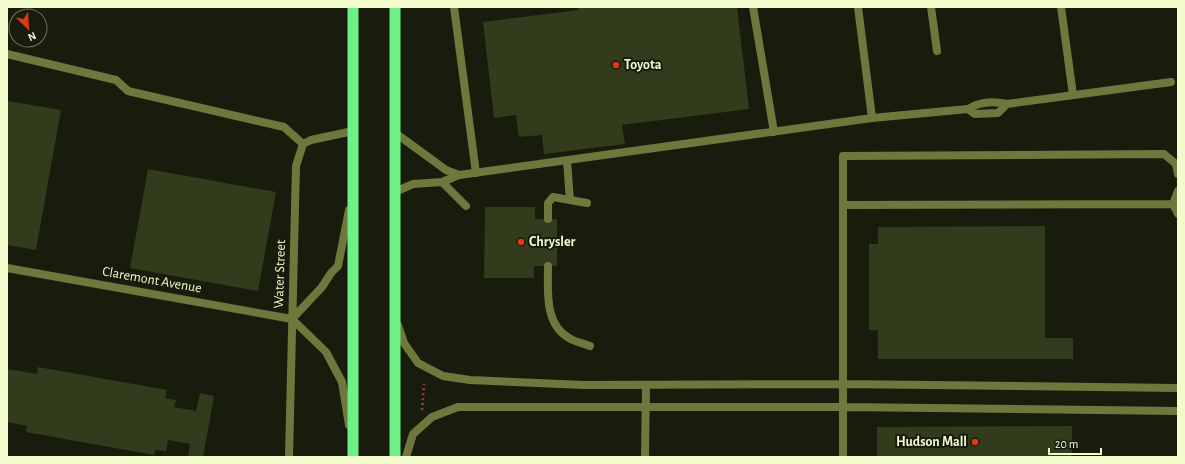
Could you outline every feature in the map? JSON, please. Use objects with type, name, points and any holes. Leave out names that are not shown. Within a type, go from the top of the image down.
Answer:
[{"type":"highway","points":[[353,7],[353,452]]},
{"type":"highway","points":[[395,7],[395,457]]},
{"type":"street","points":[[454,7],[476,173]]},
{"type":"street","points":[[753,7],[774,132]]},
{"type":"street","points":[[858,7],[872,118]]},
{"type":"street","points":[[932,7],[937,51]]},
{"type":"street","points":[[1061,7],[1072,95]]},
{"type":"street","points":[[7,54],[116,80],[128,91],[284,127],[303,144],[323,136],[353,131]]},
{"type":"street","points":[[395,192],[413,184],[442,182],[459,176],[476,173],[567,160],[872,118],[968,109],[975,114],[998,112],[1007,104],[1171,82]]},
{"type":"street","points":[[394,132],[446,170],[459,176]]},
{"type":"street","name":"Water Street","points":[[289,457],[296,166],[303,144]]},
{"type":"street","points":[[843,457],[843,156],[1164,154],[1176,164],[1178,174]]},
{"type":"street","points":[[567,160],[570,200]]},
{"type":"street","points":[[442,182],[466,206]]},
{"type":"street","points":[[1178,191],[1173,204],[1178,214]]},
{"type":"street","points":[[352,196],[338,266],[322,287],[292,319],[326,352],[342,382],[353,452]]},
{"type":"street","points":[[548,219],[548,203],[553,197],[587,202]]},
{"type":"street","points":[[843,205],[1173,204]]},
{"type":"street","points":[[548,266],[548,301],[554,325],[568,338],[590,346]]},
{"type":"street","name":"Claremont Avenue","points":[[7,268],[292,319]]},
{"type":"street","points":[[394,314],[404,343],[418,363],[443,376],[470,380],[584,385],[843,384],[1178,388]]},
{"type":"street","points":[[645,457],[646,385]]},
{"type":"street","points":[[406,457],[414,434],[432,417],[458,407],[843,407],[1178,411]]},
{"type":"path","points":[[422,414],[424,384]]},
{"type":"building","name":"Toyota","points":[[578,7],[737,7],[749,109],[622,125],[625,144],[544,154],[542,135],[519,137],[516,115],[494,118],[483,22],[578,10]]},
{"type":"building","points":[[7,101],[61,110],[36,250],[7,245]]},
{"type":"building","points":[[148,169],[276,192],[258,291],[130,268]]},
{"type":"building","name":"Chrysler","points":[[485,207],[535,207],[535,219],[557,219],[557,266],[534,266],[534,278],[484,278]]},
{"type":"building","points":[[1045,226],[1045,338],[1073,338],[1073,359],[878,359],[878,330],[869,330],[869,244],[878,244],[878,227]]},
{"type":"building","points":[[38,367],[167,390],[165,398],[176,400],[174,407],[196,411],[200,393],[214,396],[203,457],[188,457],[190,444],[168,440],[166,451],[155,450],[154,455],[26,432],[27,426],[7,422],[7,369],[37,374]]},
{"type":"building","name":"Hudson Mall","points":[[1072,426],[1072,457],[877,457],[877,427]]},
{"type":"place","name":"Toyota","points":[[616,65]]},
{"type":"place","name":"Chrysler","points":[[521,242]]},
{"type":"place","name":"Hudson Mall","points":[[975,442]]}]
